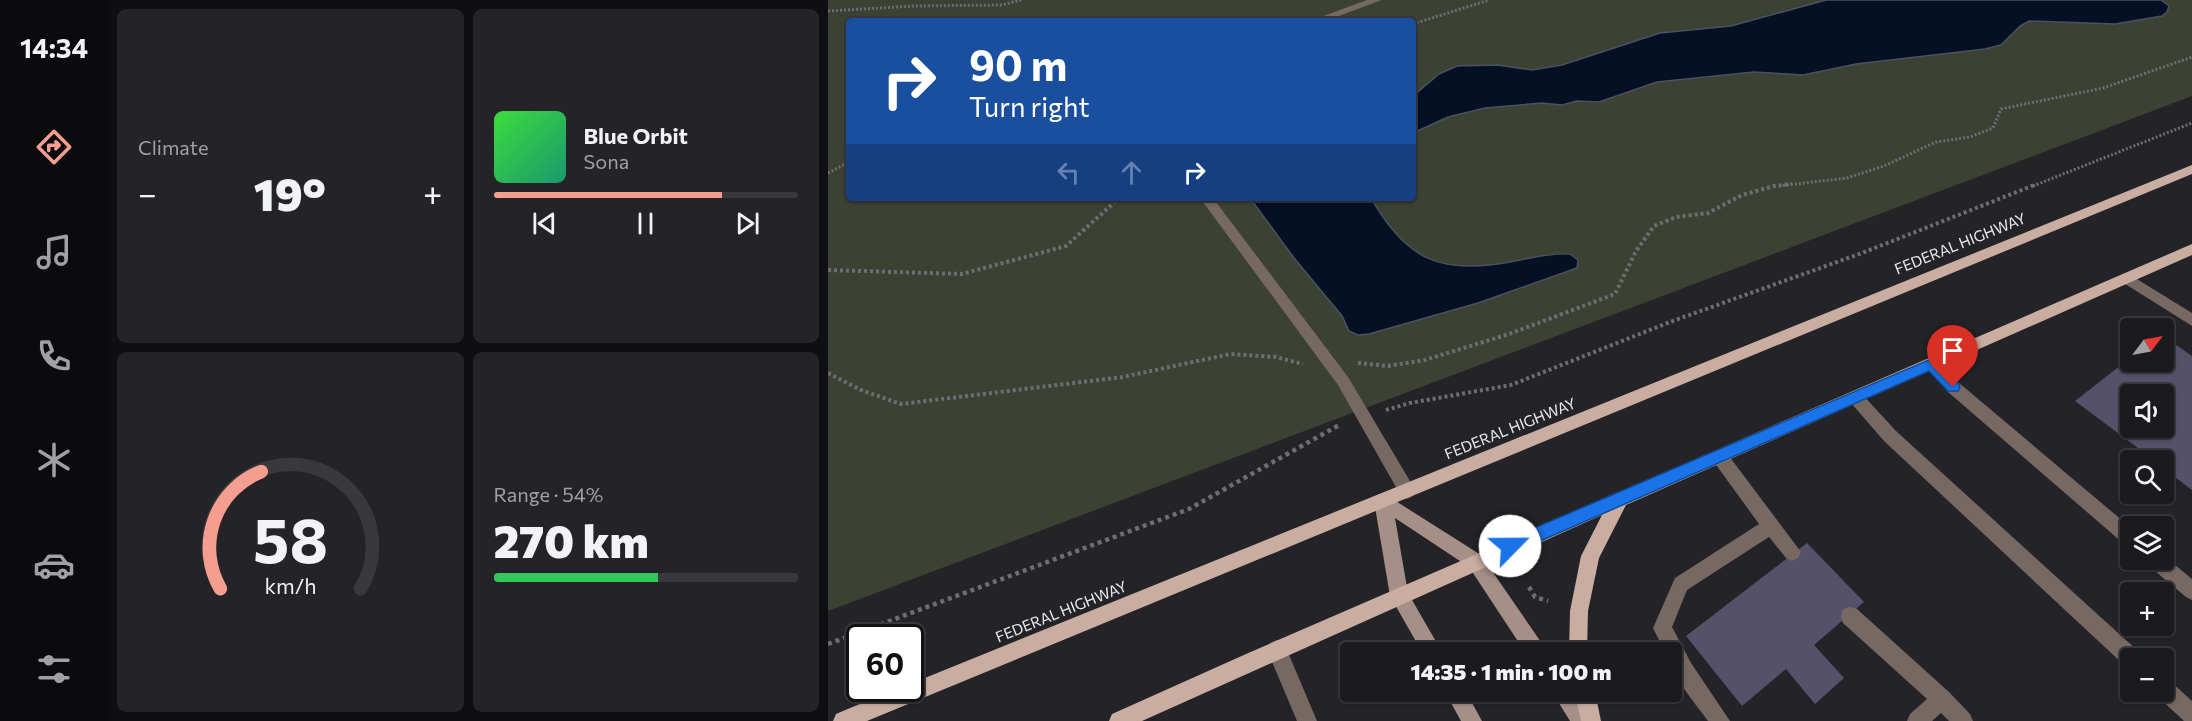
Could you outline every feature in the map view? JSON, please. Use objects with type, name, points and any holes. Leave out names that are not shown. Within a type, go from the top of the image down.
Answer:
[{"type":"main road","name":"FEDERAL HIGHWAY","points":[[843,721],[2192,169]]},
{"type":"main road","points":[[1119,721],[1475,561],[1856,398],[2192,249]]},
{"type":"main road","points":[[1578,642],[1579,611],[1590,556],[1620,499]]},
{"type":"main road","points":[[1383,501],[1475,561],[1529,642]]},
{"type":"main road","points":[[1383,501],[1399,596],[1426,642]]},
{"type":"main road","points":[[1461,702],[1472,721]]},
{"type":"main road","points":[[1569,702],[1582,721]]},
{"type":"main road","points":[[1588,702],[1591,721]]},
{"type":"street","points":[[1324,18],[1377,0]]},
{"type":"street","points":[[1208,201],[1326,360],[1365,417],[1407,491]]},
{"type":"street","points":[[2127,278],[2192,320]]},
{"type":"street","points":[[1931,364],[1953,387],[2120,529]]},
{"type":"street","points":[[1856,398],[1890,436],[2120,648]]},
{"type":"street","points":[[1720,457],[1792,552]]},
{"type":"street","points":[[1720,721],[1684,670],[1662,628],[1681,584],[1771,526]]},
{"type":"street","points":[[2167,570],[2192,591]]},
{"type":"street","points":[[1850,616],[1942,699],[1963,721]]},
{"type":"street","points":[[1277,650],[1307,721]]},
{"type":"street","points":[[2174,698],[2192,715]]},
{"type":"street","points":[[1917,721],[1942,699]]},
{"type":"path","points":[[828,11],[904,6],[1001,5],[1022,0]]},
{"type":"path","points":[[1416,23],[1489,0]]},
{"type":"path","points":[[828,373],[861,390],[901,404],[1123,377],[1230,354],[1276,357],[1300,365],[1326,360],[1388,366],[1425,360],[1509,334],[1615,294],[1636,252],[1654,226],[1676,217],[1708,213],[1742,195],[1774,186],[1847,177],[1884,166],[1936,142],[1970,137],[1993,128],[2001,109],[2103,88],[2192,57]]},
{"type":"path","points":[[828,644],[1189,509],[1338,425],[1410,403],[1511,385],[1670,322],[1862,253],[2192,123]]},
{"type":"path","points":[[828,173],[846,164]]},
{"type":"path","points":[[828,270],[963,274],[1066,246],[1116,201]]},
{"type":"path","points":[[1529,587],[1535,597],[1548,601]]},
{"type":"green space","points":[[828,0],[2192,0],[2192,96],[828,611]]},
{"type":"water","points":[[1826,0],[2161,0],[2169,6],[2167,12],[2162,16],[2115,24],[2029,21],[2020,26],[2001,45],[1985,49],[1856,64],[1803,75],[1754,72],[1657,82],[1599,102],[1577,101],[1562,105],[1542,103],[1485,108],[1448,117],[1416,132],[1416,93],[1439,74],[1457,66],[1498,65],[1532,70],[1562,65],[1660,33],[1731,26]]},
{"type":"water","points":[[1252,201],[1373,201],[1384,219],[1412,249],[1445,264],[1486,266],[1563,254],[1570,254],[1578,260],[1577,268],[1478,303],[1369,334],[1358,335],[1349,331],[1342,316],[1294,258]]},
{"type":"building","points":[[2174,344],[2192,356],[2192,490],[2174,476],[2174,450],[2141,450],[2125,438],[2174,438],[2174,384],[2120,384],[2120,435],[2075,401],[2120,366],[2120,372],[2174,372]]},
{"type":"building","points":[[1807,543],[1864,602],[1814,645],[1844,678],[1815,704],[1786,669],[1742,706],[1686,636]]},
{"type":"route","points":[[1510,546],[1931,364],[1953,387]]}]
